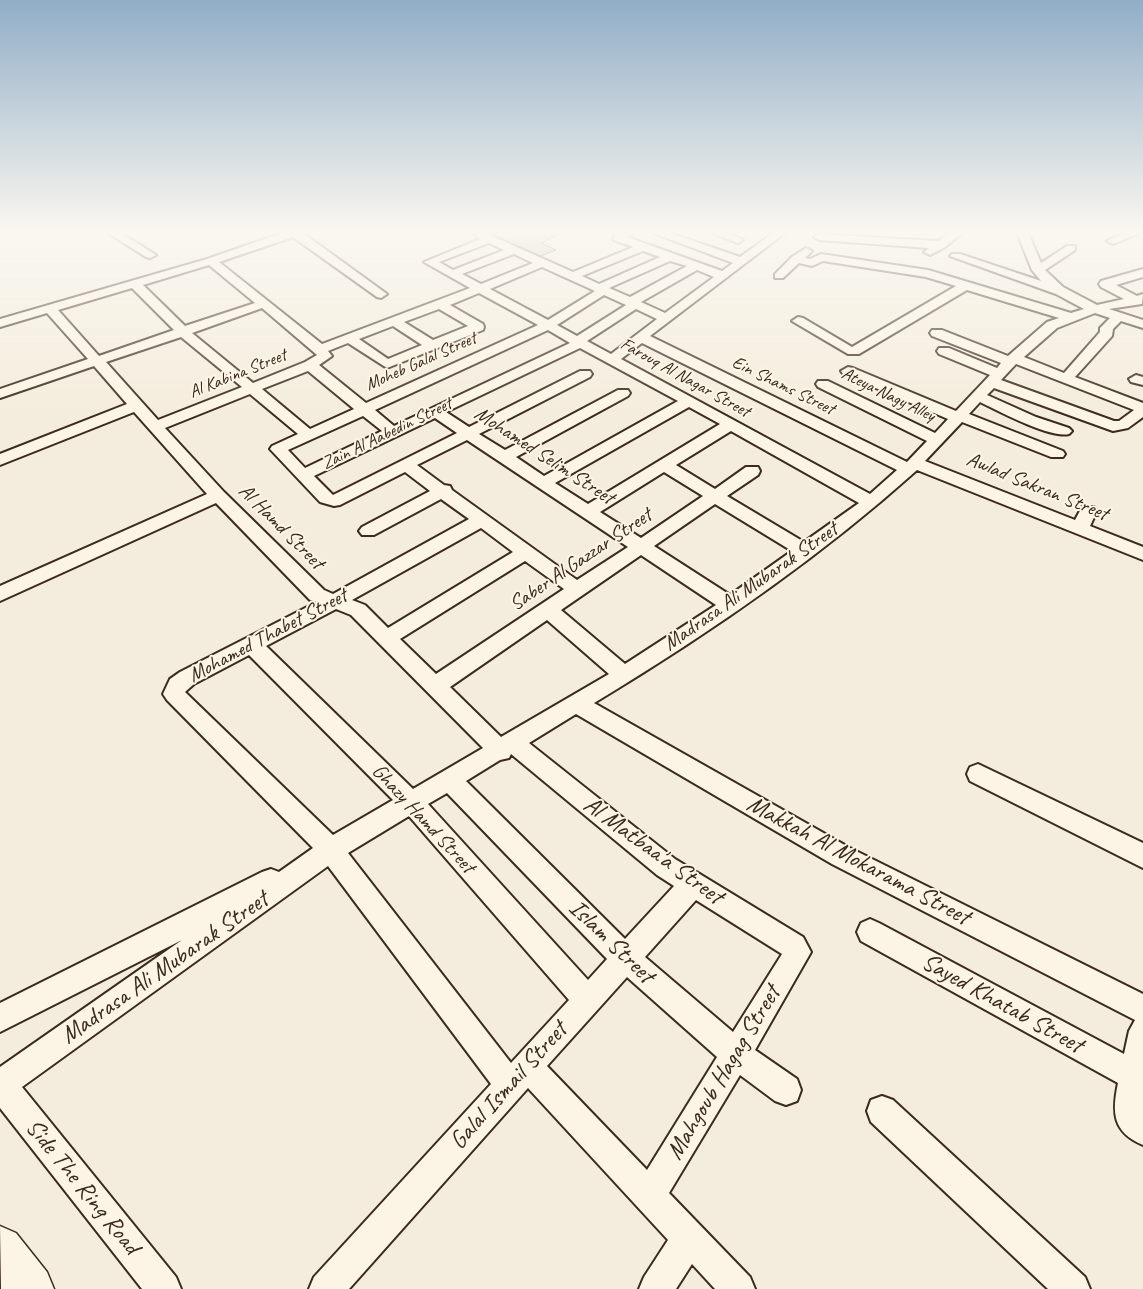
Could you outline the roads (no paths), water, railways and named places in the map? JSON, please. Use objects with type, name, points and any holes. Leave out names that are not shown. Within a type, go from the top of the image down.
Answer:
[{"type":"highway","points":[[0,1249],[30,1289]]},
{"type":"street","points":[[0,316],[78,293]]},
{"type":"street","points":[[0,322],[99,293]]},
{"type":"street","points":[[144,293],[182,332],[308,435]]},
{"type":"street","points":[[250,293],[320,349],[469,293]]},
{"type":"street","name":"Farouq Al Nagar Street","points":[[488,293],[612,359],[871,502]]},
{"type":"street","name":"Moheb Galal Street","points":[[303,475],[278,449],[364,408],[547,326],[596,293]]},
{"type":"street","points":[[611,293],[666,318]]},
{"type":"street","name":"Zain Al Aabedin Street","points":[[303,475],[579,342],[650,293]]},
{"type":"street","points":[[612,359],[700,293]]},
{"type":"street","points":[[798,321],[848,350],[854,351],[953,293]]},
{"type":"street","points":[[993,293],[1070,317]]},
{"type":"street","points":[[1065,293],[1095,309],[1143,324]]},
{"type":"street","points":[[1125,293],[1140,300]]},
{"type":"street","name":"Madrasa Ali Mubarak Street","points":[[0,1018],[331,850],[624,676],[730,605],[871,502],[911,466],[985,389],[1052,325],[1095,309],[1140,300]]},
{"type":"street","points":[[0,394],[263,304]]},
{"type":"street","points":[[349,338],[384,364],[478,327],[440,304]]},
{"type":"street","name":"Al Hamd Street","points":[[49,308],[218,496],[317,595],[358,610],[435,686],[507,747]]},
{"type":"street","points":[[1066,379],[1107,334],[1106,328],[1118,316]]},
{"type":"street","points":[[394,321],[433,346]]},
{"type":"street","points":[[937,333],[985,389],[1031,420],[1064,431]]},
{"type":"street","name":"Ein Shams Street","points":[[641,337],[911,466]]},
{"type":"street","name":"Al Kabina Street","points":[[155,426],[310,365],[325,356],[320,349]]},
{"type":"street","points":[[944,351],[1057,454]]},
{"type":"street","points":[[848,371],[985,389],[1038,368],[1052,353]]},
{"type":"street","points":[[310,365],[392,432]]},
{"type":"street","points":[[878,373],[985,389],[1108,424],[1120,426],[1137,423],[1143,409],[1038,368]]},
{"type":"street","points":[[303,475],[326,498],[334,501],[585,374]]},
{"type":"street","points":[[493,384],[526,404]]},
{"type":"street","name":"Ateya Nagy Alley","points":[[823,384],[936,440]]},
{"type":"street","points":[[504,457],[624,394]]},
{"type":"street","points":[[543,483],[689,401]]},
{"type":"street","points":[[0,460],[136,406]]},
{"type":"street","name":"Mohamed Selim Street","points":[[434,411],[730,605]]},
{"type":"street","points":[[588,512],[731,424]]},
{"type":"street","points":[[406,465],[444,490],[578,590]]},
{"type":"street","points":[[664,465],[805,551]]},
{"type":"street","name":"Awlad Sakran Street","points":[[911,466],[1143,554]]},
{"type":"street","name":"Saber Al Gazzar Street","points":[[435,686],[752,471]]},
{"type":"street","points":[[368,531],[444,490]]},
{"type":"street","points":[[0,594],[218,496]]},
{"type":"street","points":[[1080,529],[1088,511]]},
{"type":"street","name":"Mohamed Thabet Street","points":[[331,850],[174,694],[174,689],[187,678],[334,602],[483,519]]},
{"type":"street","points":[[387,638],[526,552]]},
{"type":"street","points":[[548,610],[624,676]]},
{"type":"street","name":"Ghazy Hamd Street","points":[[252,645],[411,802],[587,1000]]},
{"type":"street","name":"Makkah Al Mokarama Street","points":[[577,704],[840,856],[1143,1009]]},
{"type":"street","name":"Al Matbaa'a Street","points":[[507,747],[666,867],[692,885],[794,946],[798,952]]},
{"type":"street","points":[[978,774],[1143,856]]},
{"type":"street","name":"Islam Street","points":[[449,780],[624,958],[736,1054],[786,1090]]},
{"type":"street","points":[[331,850],[518,1076],[650,1195],[738,1289]]},
{"type":"street","name":"Madrasa Ali Mubarak Street","points":[[0,1085],[331,850]]},
{"type":"street","name":"Galal Ismail Street","points":[[326,1289],[692,885]]},
{"type":"street","name":"Sayed Khatab Street","points":[[870,932],[1133,1076]]},
{"type":"street","name":"Mahgoub Hagag Street","points":[[650,1195],[798,952]]},
{"type":"street","points":[[1143,1031],[1128,1107],[1130,1116],[1143,1130]]},
{"type":"street","name":"Side The Ring Road","points":[[0,1085],[164,1289]]},
{"type":"street","points":[[882,1111],[1073,1289]]},
{"type":"street","points":[[656,1289],[689,1238]]}]
